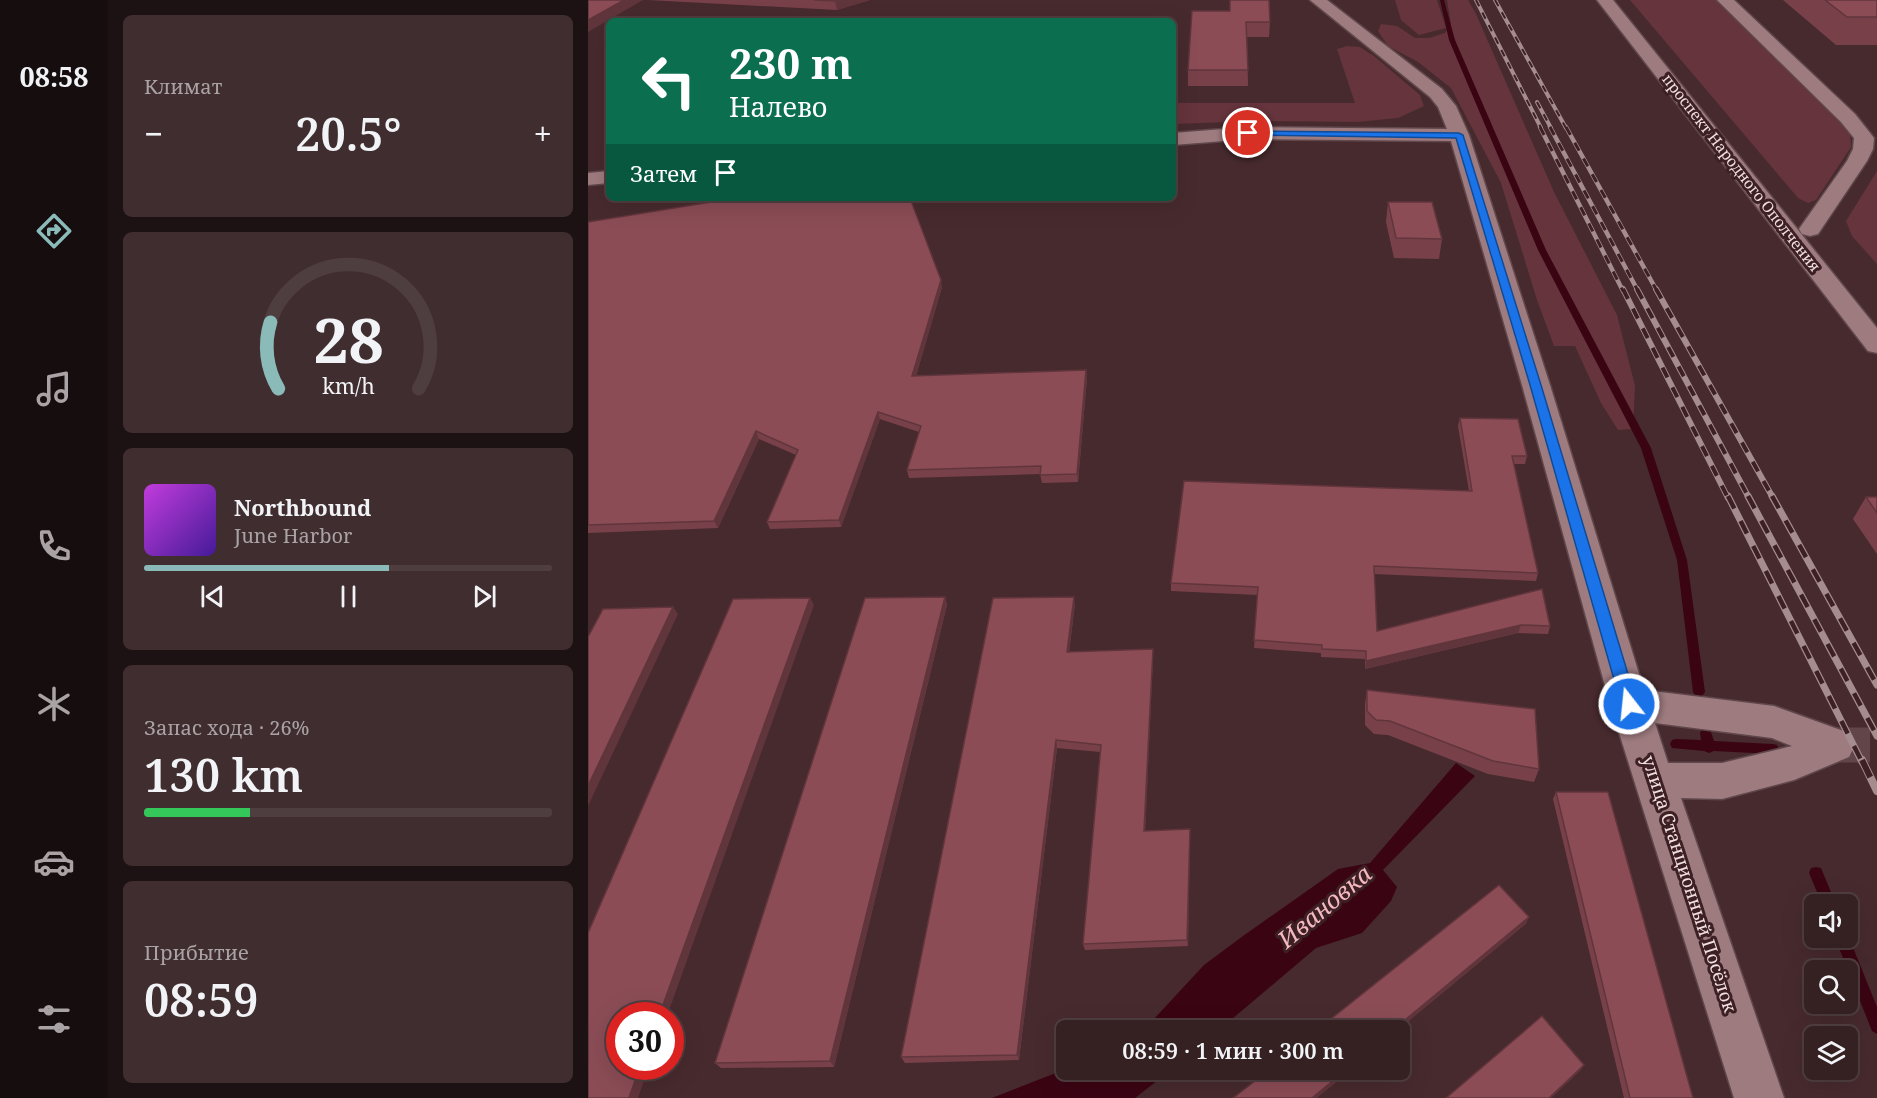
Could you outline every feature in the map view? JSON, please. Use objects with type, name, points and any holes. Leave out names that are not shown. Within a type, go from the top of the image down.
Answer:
[{"type":"street","name":"улица Станционный Посёлок","points":[[1318,0],[1436,93],[1447,106],[1459,135],[1536,385],[1629,704],[1759,1098]]},
{"type":"street","name":"проспект Народного Ополчения","points":[[1605,0],[1877,345]]},
{"type":"street","name":"проспект Народного Ополчения","points":[[1621,0],[1877,311]]},
{"type":"street","points":[[1725,0],[1848,118],[1864,138],[1863,149],[1857,161],[1799,216]]},
{"type":"street","points":[[1176,139],[1248,133],[1459,135]]},
{"type":"street","points":[[588,178],[606,177]]},
{"type":"street","points":[[1629,704],[1774,722],[1835,745],[1794,763],[1722,781],[1654,780]]},
{"type":"shaded area","points":[[1395,0],[1437,0],[1446,28],[1419,35],[1401,20]]},
{"type":"shaded area","points":[[1447,0],[1468,0],[1476,14],[1554,192],[1617,315],[1635,386],[1633,429],[1618,430],[1601,403],[1575,346],[1554,346],[1537,300],[1501,183],[1451,88],[1418,62],[1388,46],[1378,31],[1381,24],[1397,26],[1415,38],[1429,38],[1445,33],[1451,24]]},
{"type":"shaded area","points":[[1630,0],[1716,0],[1836,116],[1850,134],[1851,147],[1816,200],[1808,203],[1798,198]]},
{"type":"shaded area","points":[[1347,46],[1360,47],[1374,56],[1420,95],[1424,106],[1398,118],[1357,122],[1259,121],[1176,124],[1176,103],[1355,103],[1337,49]]},
{"type":"shaded area","points":[[1877,171],[1877,264],[1852,236],[1846,221]]},
{"type":"water","points":[[1456,763],[1475,776],[1383,870],[1397,887],[1391,901],[1362,933],[1316,948],[1231,1020],[1153,1020],[1204,965],[1243,936],[1338,869],[1370,863]]},
{"type":"water","points":[[1056,1073],[1056,1080],[1158,1080],[1135,1098],[992,1098]]},
{"type":"building","points":[[588,0],[624,0],[588,20]]},
{"type":"building","points":[[1230,0],[1269,0],[1270,22],[1246,22],[1248,70],[1188,70],[1192,11],[1230,11]]},
{"type":"building","points":[[1825,0],[1877,0],[1877,17],[1847,17]]},
{"type":"building","points":[[718,201],[911,201],[941,280],[912,376],[1086,370],[1077,474],[1040,475],[1041,466],[907,470],[921,426],[878,412],[839,520],[767,522],[798,450],[756,431],[714,521],[588,525],[588,222]]},
{"type":"building","points":[[1388,202],[1432,202],[1442,239],[1396,238]]},
{"type":"building","points":[[1460,418],[1518,419],[1527,456],[1512,456],[1538,573],[1374,566],[1377,631],[1542,589],[1550,626],[1521,625],[1366,661],[1366,651],[1322,649],[1322,645],[1254,640],[1258,587],[1171,583],[1184,481],[1472,491]]},
{"type":"building","points":[[1866,497],[1877,497],[1877,513]]},
{"type":"building","points":[[945,597],[830,1061],[715,1063],[865,598]]},
{"type":"building","points":[[1074,597],[1067,652],[1153,649],[1144,831],[1190,829],[1187,940],[1083,944],[1101,745],[1056,740],[1017,1055],[901,1057],[993,598]]},
{"type":"building","points":[[810,598],[664,1002],[606,1002],[606,1080],[635,1080],[629,1098],[588,1098],[588,933],[733,599]]},
{"type":"building","points":[[673,607],[588,786],[588,637],[603,609]]},
{"type":"building","points":[[1367,690],[1535,709],[1539,769],[1493,761],[1390,721],[1376,720],[1367,711]]},
{"type":"building","points":[[1556,792],[1608,792],[1693,1098],[1630,1098]]},
{"type":"building","points":[[1499,885],[1529,917],[1405,1020],[1330,1020]]},
{"type":"building","points":[[1542,1016],[1584,1065],[1549,1098],[1446,1098]]},
{"type":"building","points":[[1256,1080],[1334,1080],[1312,1098],[1233,1098]]},
{"type":"waterway","points":[[1442,0],[1452,40],[1542,250],[1646,448],[1682,560],[1699,692]]},
{"type":"waterway","points":[[1706,733],[1709,746]]},
{"type":"waterway","name":"Ивановка","points":[[1676,744],[1709,746]]},
{"type":"waterway","name":"Ивановка","points":[[1709,746],[1773,749]]},
{"type":"waterway","points":[[1816,873],[1825,894]]},
{"type":"waterway","points":[[1846,948],[1877,1026]]},
{"type":"tunnel","points":[[1835,745],[1877,745]]},
{"type":"railway","points":[[1476,0],[1541,128]]},
{"type":"railway","points":[[1495,0],[1566,128]]},
{"type":"railway","points":[[1537,102],[1551,128]]},
{"type":"railway","points":[[1540,127],[1623,291]]},
{"type":"railway","points":[[1550,127],[1638,291]]},
{"type":"railway","points":[[1566,127],[1657,291]]},
{"type":"railway","points":[[1623,289],[1728,498]]},
{"type":"railway","points":[[1637,289],[1749,498]]},
{"type":"railway","points":[[1656,289],[1773,498]]},
{"type":"railway","points":[[1728,496],[1862,762]]},
{"type":"railway","points":[[1748,496],[1877,736]]},
{"type":"railway","points":[[1772,496],[1877,685]]},
{"type":"railway","points":[[1862,760],[1877,791]]},
{"type":"route","points":[[1248,133],[1459,135],[1536,385],[1629,704]]}]
